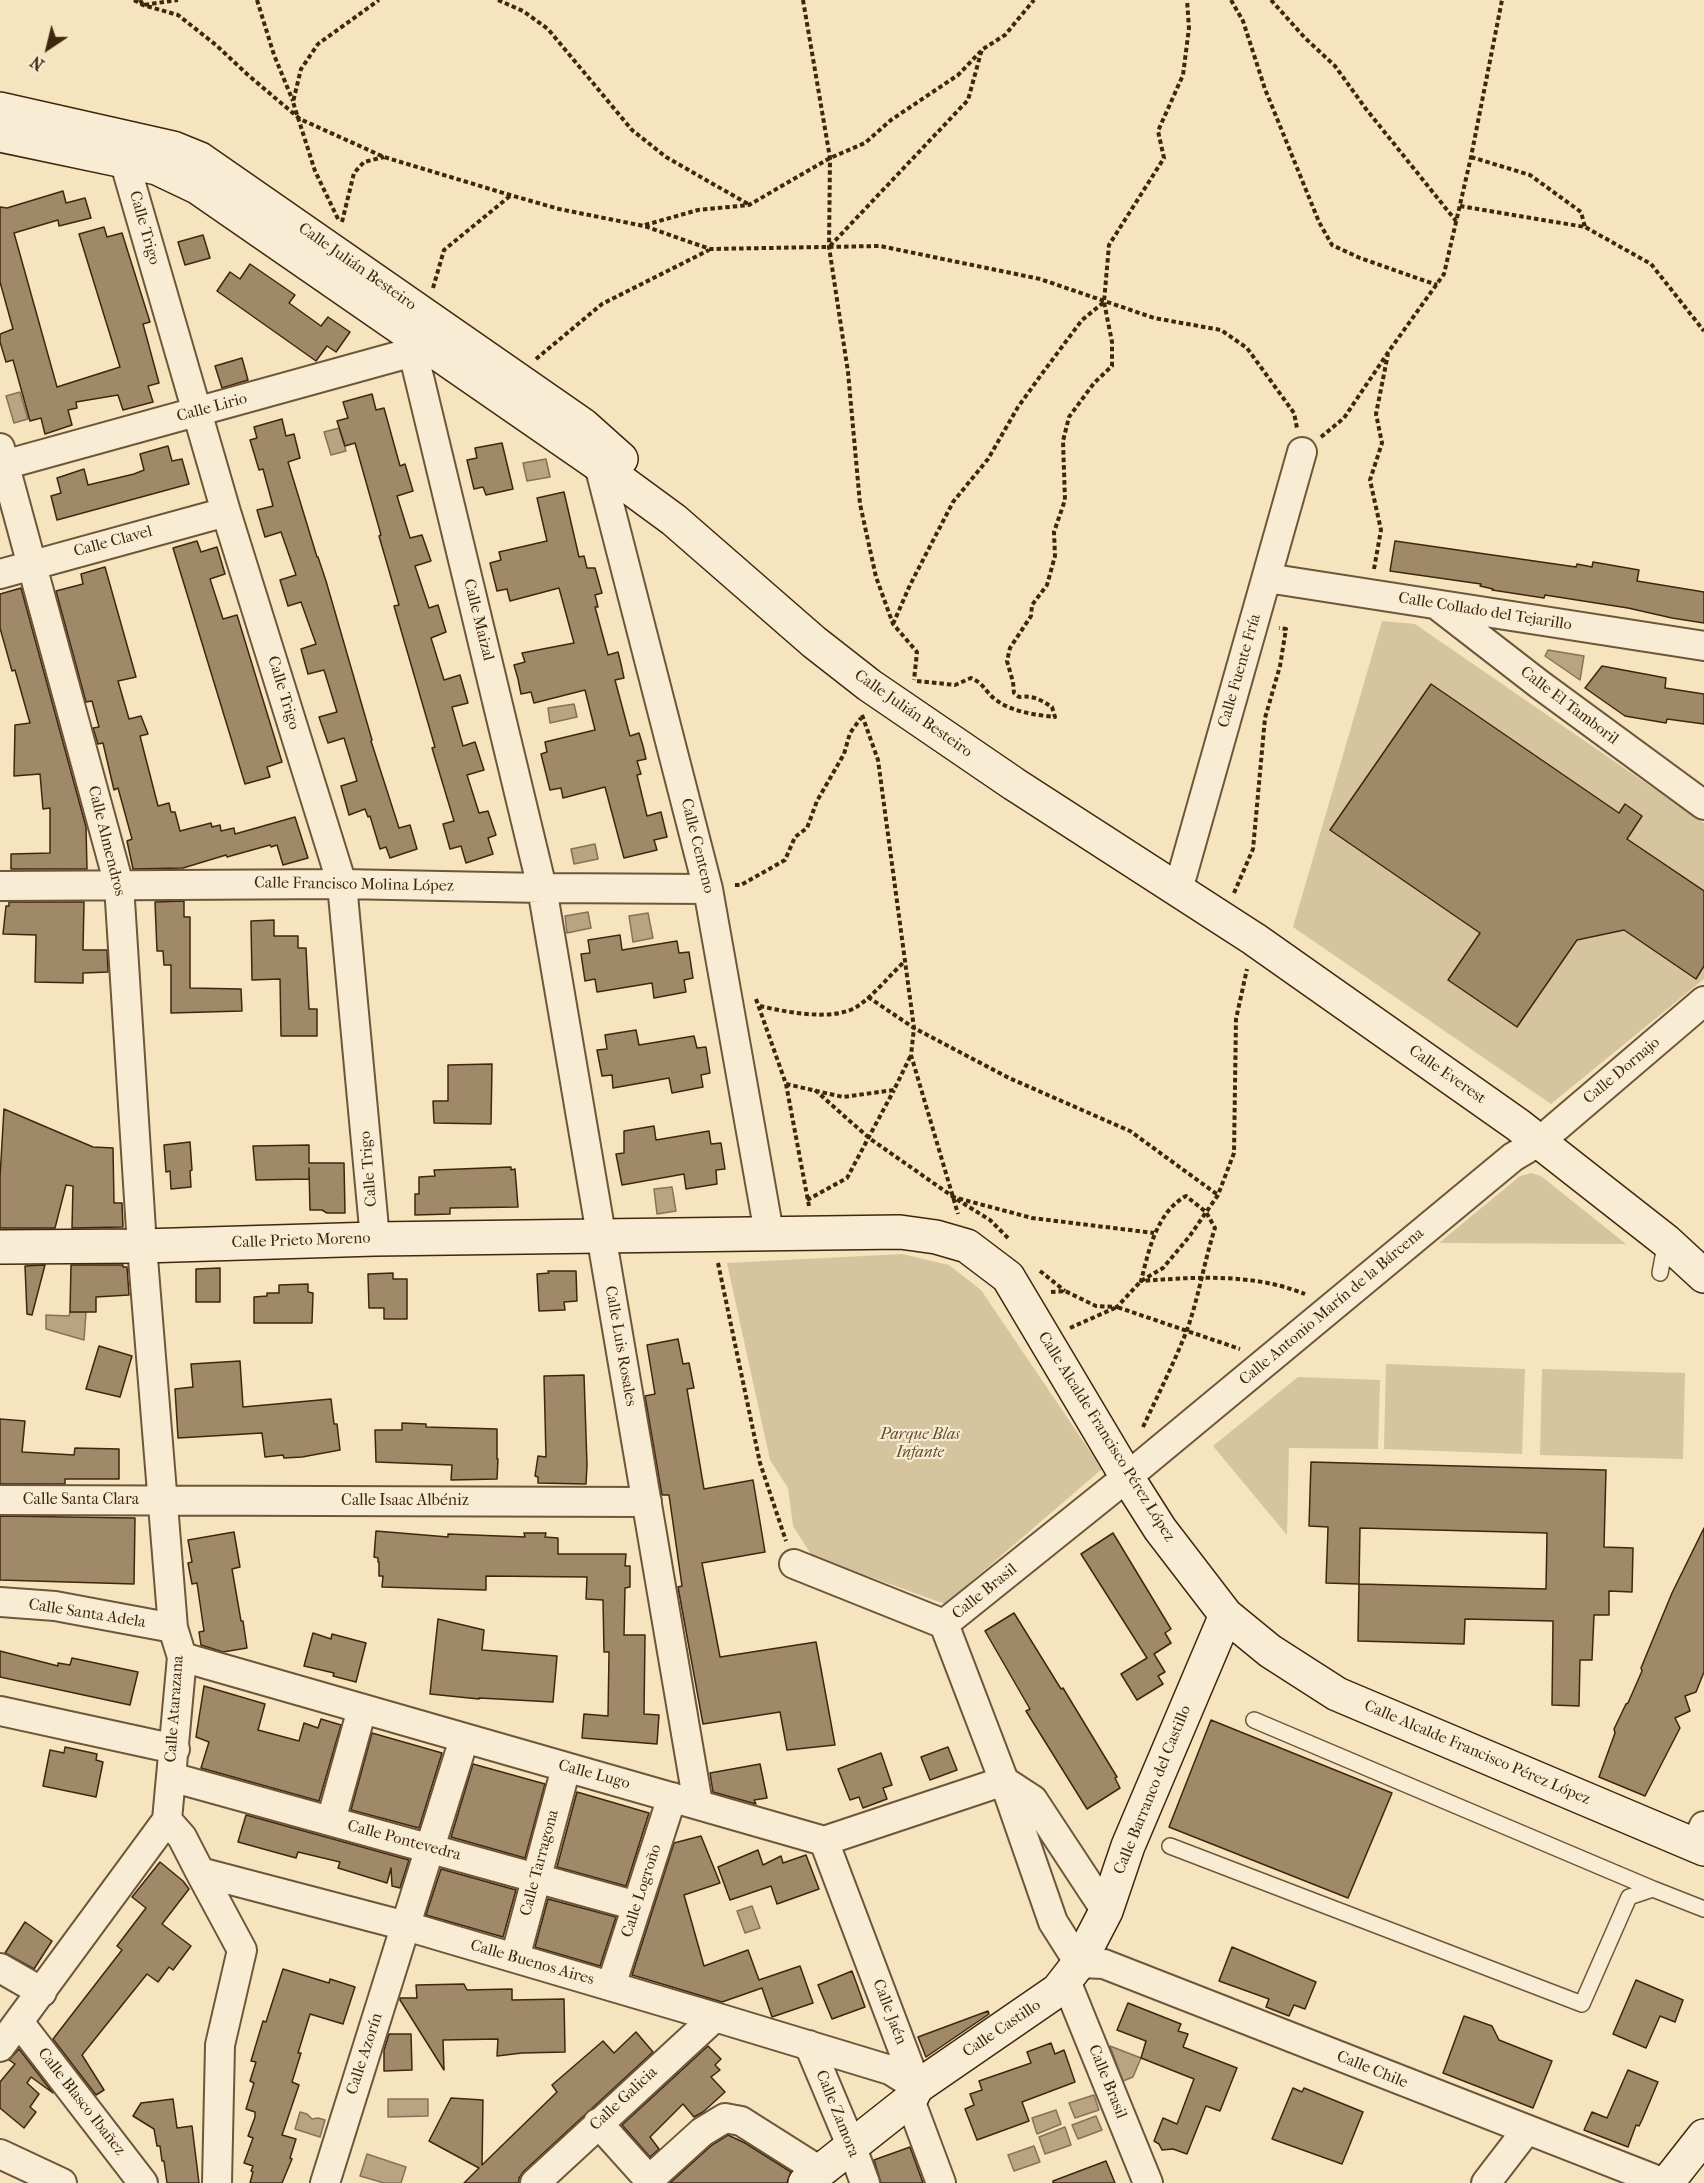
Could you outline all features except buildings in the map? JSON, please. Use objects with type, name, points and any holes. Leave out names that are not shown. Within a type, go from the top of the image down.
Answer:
[{"type":"street","name":"Calle Julián Besteiro","points":[[0,109],[173,148],[200,159],[420,337],[514,377],[583,425],[641,477],[665,514]]},
{"type":"street","name":"Calle Julián Besteiro","points":[[0,135],[157,168],[197,187],[420,337],[665,514],[814,642],[869,686],[1014,784],[1178,890]]},
{"type":"street","name":"Calle Trigo","points":[[124,160],[226,512],[342,884],[375,1239]]},
{"type":"street","name":"Calle Lirio","points":[[2,460],[198,412],[420,337]]},
{"type":"street","name":"Calle Maizal","points":[[420,337],[542,888]]},
{"type":"street","name":"Calle Fuente Fría","points":[[1178,890],[1302,452]]},
{"type":"street","name":"Calle Almendros","points":[[2,460],[119,885],[142,1246]]},
{"type":"street","name":"Calle Centeno","points":[[599,465],[708,889],[769,1233]]},
{"type":"street","name":"Calle Clavel","points":[[0,574],[226,512]]},
{"type":"street","name":"Calle Collado del Tejarillo","points":[[1267,578],[1704,646]]},
{"type":"street","name":"Calle El Tamboril","points":[[1436,604],[1539,684],[1704,805]]},
{"type":"street","name":"Calle Francisco Molina López","points":[[0,885],[342,884],[708,889]]},
{"type":"street","name":"Calle Luis Rosales","points":[[542,888],[647,1502],[685,1800]]},
{"type":"street","name":"Calle Everest","points":[[1178,890],[1254,939],[1540,1141],[1666,1241],[1704,1276]]},
{"type":"street","name":"Calle Dornajo","points":[[1540,1141],[1704,1001]]},
{"type":"street","name":"Calle Antonio Marín de la Bárcena","points":[[1123,1470],[1269,1359],[1513,1157],[1540,1141]]},
{"type":"street","name":"Calle Alcalde Francisco Pérez López","points":[[602,1236],[900,1232],[936,1237],[967,1246],[1008,1277],[1027,1281],[1045,1339],[1160,1529],[1226,1615],[1270,1652],[1336,1694],[1701,1840]]},
{"type":"street","name":"Calle Prieto Moreno","points":[[0,1247],[602,1236]]},
{"type":"street","name":"Calle Atarazana","points":[[142,1246],[173,1628],[182,1657],[167,1820]]},
{"type":"street","name":"Calle Brasil","points":[[1123,1470],[944,1624],[1004,1781],[1148,2183]]},
{"type":"street","name":"Calle Isaac Albéniz","points":[[163,1499],[647,1502]]},
{"type":"street","name":"Calle Santa Clara","points":[[0,1500],[163,1499]]},
{"type":"street","points":[[794,1564],[944,1624]]},
{"type":"street","name":"Calle Santa Adela","points":[[0,1602],[55,1606],[173,1628]]},
{"type":"street","name":"Calle Barranco del Castillo","points":[[1072,1972],[1106,1911],[1128,1846],[1226,1615]]},
{"type":"street","name":"Calle Lugo","points":[[182,1657],[824,1841]]},
{"type":"street","points":[[331,1821],[362,1709]]},
{"type":"street","points":[[0,1711],[175,1749]]},
{"type":"street","name":"Calle Azorín","points":[[325,2183],[464,1739]]},
{"type":"street","name":"Calle Tarragona","points":[[515,1958],[566,1768]]},
{"type":"street","name":"Calle Pontevedra","points":[[171,1777],[637,1906]]},
{"type":"street","points":[[824,1841],[1004,1781],[1033,1800],[1106,1911]]},
{"type":"street","name":"Calle Logroño","points":[[611,1986],[637,1906],[685,1800]]},
{"type":"street","points":[[0,2047],[167,1820],[182,1837],[242,1950],[220,2045],[217,2183]]},
{"type":"street","name":"Calle Jaén","points":[[824,1841],[913,2093],[941,2183]]},
{"type":"street","name":"Calle Buenos Aires","points":[[200,1872],[406,1926],[715,2016],[890,2070],[913,2093]]},
{"type":"street","name":"Calle Chile","points":[[1072,1972],[1104,1964],[1526,2131],[1685,2166]]},
{"type":"street","points":[[0,1968],[42,1992]]},
{"type":"street","name":"Calle Castillo","points":[[812,2177],[913,2093],[1058,1990],[1072,1972]]},
{"type":"street","name":"Calle Galicia","points":[[535,2183],[715,2016]]},
{"type":"street","name":"Calle Blasco Ibañez","points":[[19,2022],[143,2183]]},
{"type":"street","name":"Calle Zamora","points":[[809,2045],[865,2183]]},
{"type":"street","points":[[598,2123],[650,2181],[702,2132],[724,2118],[741,2121],[812,2177]]},
{"type":"street","points":[[1486,2183],[1526,2131]]},
{"type":"street","points":[[0,2154],[62,2183]]},
{"type":"lane","points":[[1660,1273],[1666,1241]]},
{"type":"lane","points":[[1254,1720],[1704,1909]]},
{"type":"lane","points":[[1170,1846],[1582,2004],[1629,1897],[1653,1889]]},
{"type":"path","points":[[134,0],[143,5],[178,15],[216,45],[300,119],[384,156],[510,195],[559,209],[644,225],[710,249],[880,246],[1040,279],[1154,318],[1221,330],[1247,348],[1294,413],[1302,452],[1344,418],[1444,274],[1471,157],[1502,0]]},
{"type":"path","points":[[140,0],[143,5]]},
{"type":"path","points":[[143,5],[178,0]]},
{"type":"path","points":[[256,0],[274,55],[300,119],[315,171],[341,225],[354,173],[364,162],[384,156]]},
{"type":"path","points":[[293,102],[301,69],[318,44],[378,0]]},
{"type":"path","points":[[498,0],[523,11],[548,29],[632,130],[666,157],[749,205]]},
{"type":"path","points":[[803,0],[830,158],[829,247],[848,372],[860,504],[876,577],[892,624],[917,652],[914,681]]},
{"type":"path","points":[[644,225],[698,210],[749,205],[830,158],[865,143],[891,120],[958,75],[983,48],[1005,35],[1034,0]]},
{"type":"path","points":[[904,676],[914,681],[955,685],[971,678],[980,682],[995,700],[1023,712],[1055,717],[1052,707],[1036,698],[1019,698],[1014,693],[1007,661],[1010,648],[1031,616],[1032,605],[1047,585],[1055,556],[1054,532],[1065,500],[1063,441],[1069,417],[1094,383],[1112,366],[1112,342],[1104,302],[1110,245],[1164,158],[1158,131],[1183,75],[1189,28],[1187,0]]},
{"type":"path","points":[[1232,0],[1243,21],[1265,89],[1319,222],[1332,245],[1360,258],[1437,285]]},
{"type":"path","points":[[1271,0],[1305,38],[1335,66],[1366,109],[1456,221]]},
{"type":"path","points":[[829,247],[968,100],[983,48]]},
{"type":"path","points":[[1471,157],[1530,175],[1581,212],[1585,226]]},
{"type":"path","points":[[420,337],[444,250],[510,195]]},
{"type":"path","points":[[1460,206],[1585,226],[1651,264],[1704,331]]},
{"type":"path","points":[[514,377],[602,304],[710,249]]},
{"type":"path","points":[[892,624],[953,502],[988,459],[1018,407],[1082,320],[1104,302]]},
{"type":"path","points":[[1360,592],[1372,579],[1381,530],[1370,480],[1382,443],[1376,414],[1389,351]]},
{"type":"path","points":[[1224,919],[1253,849],[1265,718],[1280,666],[1286,629],[1254,624]]},
{"type":"path","points":[[708,889],[721,885],[741,885],[785,860],[795,837],[807,828],[817,801],[844,754],[850,733],[861,717],[869,686]]},
{"type":"path","points":[[807,1200],[847,1178],[911,1055],[914,1028],[878,760],[861,717]]},
{"type":"path","points":[[1045,1339],[1117,1307],[1141,1281],[1163,1268],[1218,1195],[1234,1153],[1236,1019],[1254,939]]},
{"type":"path","points":[[759,1006],[794,1014],[831,1014],[856,1007],[906,960]]},
{"type":"path","points":[[755,995],[786,1084],[814,1233]]},
{"type":"path","points":[[868,996],[914,1028],[1009,1078],[1130,1131],[1218,1195]]},
{"type":"path","points":[[911,1055],[967,1246]]},
{"type":"path","points":[[786,1084],[843,1097],[894,1090]]},
{"type":"path","points":[[815,1090],[869,1138],[990,1220],[1014,1244]]},
{"type":"path","points":[[1123,1470],[1186,1330],[1204,1277],[1203,1266],[1215,1228],[1206,1212],[1186,1196],[1176,1202],[1154,1233],[1141,1281]]},
{"type":"path","points":[[953,1197],[1032,1218],[1154,1233]]},
{"type":"path","points":[[713,1236],[760,1463],[794,1564]]},
{"type":"path","points":[[1141,1281],[1204,1277],[1245,1280],[1287,1287],[1334,1306]]},
{"type":"path","points":[[1027,1281],[1065,1291],[1096,1306],[1117,1307],[1269,1359]]},
{"type":"path","points":[[1027,1281],[1065,1291]]},
{"type":"green space","points":[[1382,621],[1415,624],[1704,823],[1704,979],[1551,1104],[1293,927]]},
{"type":"green space","points":[[1531,1173],[1541,1176],[1626,1244],[1439,1243],[1520,1176]]},
{"type":"green space","name":"Parque Blas Infante","points":[[902,1254],[949,1265],[981,1290],[1102,1469],[945,1604],[812,1556],[793,1526],[788,1488],[770,1460],[727,1263]]},
{"type":"green space","points":[[1386,1364],[1525,1369],[1522,1454],[1384,1449]]},
{"type":"green space","points":[[1542,1369],[1685,1373],[1683,1459],[1540,1455]]},
{"type":"green space","points":[[1298,1377],[1380,1380],[1378,1449],[1289,1448],[1287,1535],[1213,1446]]},
{"type":"shaded area","points":[[20,392],[28,419],[14,423],[6,396]]},
{"type":"shaded area","points":[[339,428],[346,451],[331,455],[324,432]]},
{"type":"shaded area","points":[[546,459],[550,477],[527,481],[523,463]]},
{"type":"shaded area","points":[[1548,650],[1584,656],[1580,680],[1545,656]]},
{"type":"shaded area","points":[[574,704],[577,717],[550,723],[548,708]]},
{"type":"shaded area","points":[[595,844],[598,859],[574,864],[571,849]]},
{"type":"shaded area","points":[[588,912],[591,928],[567,933],[565,916]]},
{"type":"shaded area","points":[[648,913],[653,938],[633,942],[629,916]]},
{"type":"shaded area","points":[[672,1187],[676,1211],[657,1214],[654,1189]]},
{"type":"shaded area","points":[[70,1312],[86,1312],[84,1340],[46,1329],[46,1315],[69,1316]]},
{"type":"shaded area","points":[[752,1906],[760,1928],[745,1933],[737,1911]]},
{"type":"shaded area","points":[[1110,2046],[1141,2058],[1133,2077],[1123,2081]]},
{"type":"shaded area","points":[[1094,2095],[1099,2110],[1075,2118],[1069,2103]]},
{"type":"shaded area","points":[[388,2099],[428,2099],[428,2116],[388,2117]]},
{"type":"shaded area","points":[[1056,2110],[1061,2124],[1037,2134],[1032,2118]]},
{"type":"shaded area","points":[[300,2112],[312,2119],[325,2120],[320,2137],[295,2129]]},
{"type":"shaded area","points":[[1096,2116],[1102,2130],[1078,2139],[1072,2125]]},
{"type":"shaded area","points":[[1065,2127],[1071,2145],[1045,2154],[1039,2137]]},
{"type":"shaded area","points":[[1034,2146],[1040,2162],[1014,2171],[1008,2155]]},
{"type":"shaded area","points":[[367,2154],[406,2167],[401,2183],[384,2183],[360,2176]]}]
